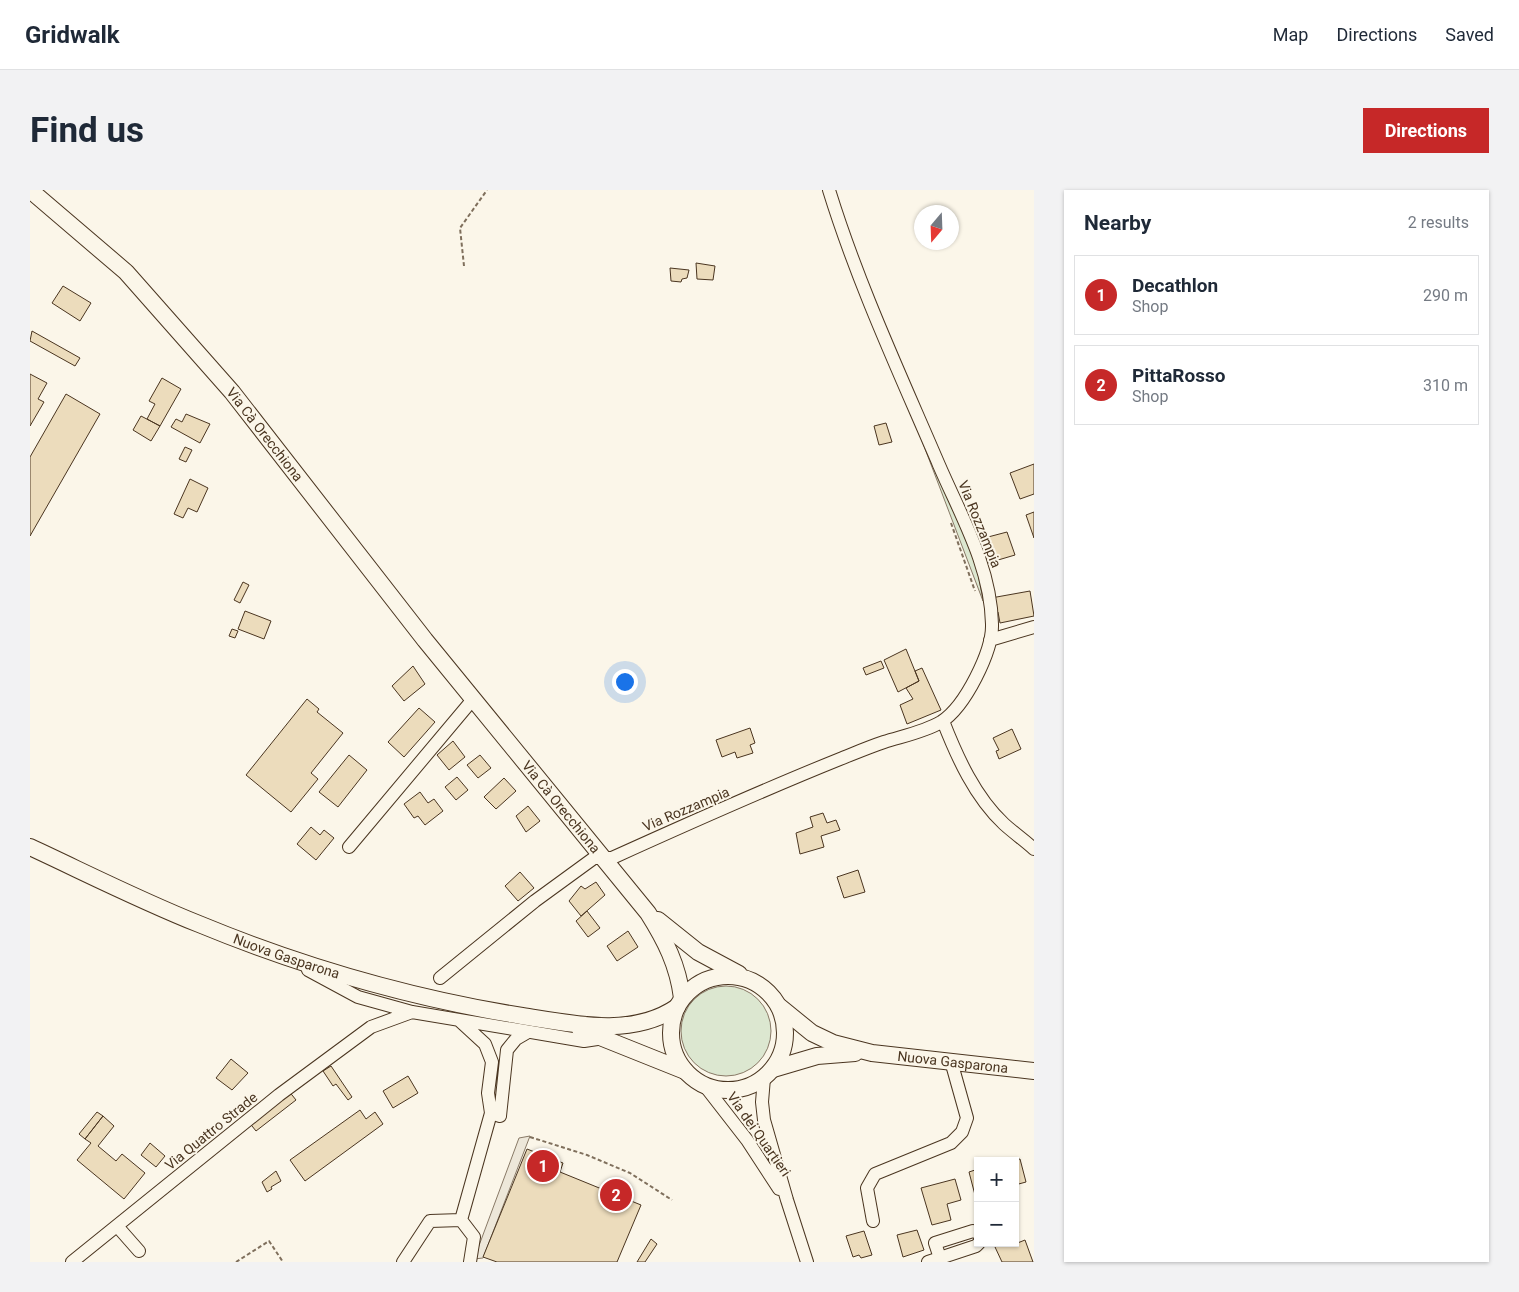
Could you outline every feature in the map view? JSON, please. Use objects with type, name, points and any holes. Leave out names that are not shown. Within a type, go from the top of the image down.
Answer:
[{"type":"main road","name":"Via Cà Orecchiona","points":[[30,190],[126,272],[232,392],[475,701],[648,912],[670,948],[680,981],[679,1003]]},
{"type":"main road","name":"Nuova Gasparona","points":[[30,847],[197,924],[282,956],[349,978],[432,1000],[557,1021],[628,1026],[649,1022],[663,1016],[700,982],[711,978],[734,975],[759,984],[771,994],[790,1017],[824,1040],[872,1052],[1034,1071]]},
{"type":"main road","name":"Via Cà Orecchiona","points":[[648,912],[698,952],[746,978]]},
{"type":"main road","name":"Nuova Gasparona","points":[[679,1003],[671,1023],[671,1040],[676,1057],[685,1071]]},
{"type":"main road","name":"Nuova Gasparona","points":[[769,1074],[779,1060],[786,1039],[786,1028],[780,1007]]},
{"type":"main road","name":"Nuova Gasparona","points":[[557,1021],[606,1038],[685,1071],[705,1086],[717,1089],[736,1090],[754,1084],[769,1074],[817,1056],[872,1052]]},
{"type":"street","name":"Via Rozzampia","points":[[603,857],[612,858],[826,764],[871,746],[925,730],[943,721],[960,702],[972,683],[982,663],[990,640],[992,625],[985,570],[870,301],[840,226],[829,190]]},
{"type":"street","points":[[990,640],[1034,627]]},
{"type":"street","points":[[349,847],[469,704],[475,701]]},
{"type":"street","points":[[943,721],[962,764],[982,796],[1003,823],[1034,849]]},
{"type":"street","points":[[440,978],[535,901],[594,858],[603,857]]},
{"type":"street","points":[[282,956],[358,996],[373,1008],[375,1013],[371,1026]]},
{"type":"street","points":[[358,996],[412,1012],[528,1032],[584,1041],[606,1038]]},
{"type":"street","name":"Via Quattro Strade","points":[[72,1262],[279,1095],[371,1026],[412,1012]]},
{"type":"street","points":[[458,1020],[473,1031],[489,1051],[492,1062],[488,1093],[491,1113],[461,1220]]},
{"type":"street","points":[[491,1113],[500,1116],[506,1050],[528,1032]]},
{"type":"street","points":[[873,1222],[867,1188],[875,1174],[951,1143],[965,1128],[967,1118],[951,1061]]},
{"type":"street","points":[[1000,1067],[1034,1080]]},
{"type":"street","name":"Via dei Quartieri","points":[[769,1074],[762,1110],[786,1200],[807,1262]]},
{"type":"street","name":"Via dei Quartieri","points":[[705,1086],[747,1140],[786,1200]]},
{"type":"street","points":[[461,1220],[474,1237],[470,1262]]},
{"type":"street","points":[[403,1262],[430,1222],[461,1220]]},
{"type":"street","points":[[117,1226],[139,1251]]},
{"type":"street","points":[[974,1231],[935,1243],[934,1260],[974,1247]]},
{"type":"path","points":[[464,266],[460,228],[487,190]]},
{"type":"path","points":[[948,515],[975,592]]},
{"type":"path","points":[[530,1137],[578,1152],[630,1173],[672,1200]]},
{"type":"path","points":[[236,1262],[269,1241],[283,1262]]},
{"type":"green space","points":[[919,433],[975,557],[983,601]]},
{"type":"green space","points":[[726,986],[743,990],[758,999],[767,1014],[771,1031],[767,1048],[758,1063],[743,1072],[726,1076],[709,1072],[694,1063],[685,1048],[681,1031],[685,1014],[694,999],[709,990]]},
{"type":"shaded area","points":[[530,1136],[483,1258],[474,1259],[519,1138]]},
{"type":"building","points":[[696,263],[715,266],[713,280],[697,279]]},
{"type":"building","points":[[670,268],[689,270],[687,278],[682,279],[681,282],[671,281]]},
{"type":"building","points":[[63,286],[91,303],[80,321],[52,303]]},
{"type":"building","points":[[32,331],[80,358],[75,366],[30,341]]},
{"type":"building","points":[[30,374],[47,383],[38,399],[44,402],[30,426]]},
{"type":"building","points":[[162,378],[181,389],[160,426],[147,419],[155,404],[149,401]]},
{"type":"building","points":[[66,394],[100,414],[30,536],[30,457]]},
{"type":"building","points":[[186,414],[210,424],[200,443],[171,427],[176,419],[182,422]]},
{"type":"building","points":[[141,416],[160,426],[151,441],[133,430]]},
{"type":"building","points":[[886,423],[892,442],[879,445],[874,426]]},
{"type":"building","points":[[185,447],[192,450],[186,462],[179,459]]},
{"type":"building","points":[[1034,464],[1034,494],[1020,499],[1010,473]]},
{"type":"building","points":[[190,479],[208,488],[197,512],[188,508],[183,518],[174,514]]},
{"type":"building","points":[[1034,512],[1034,538],[1026,515]]},
{"type":"building","points":[[1007,532],[1015,555],[988,563],[985,551],[993,548],[988,537]]},
{"type":"building","points":[[243,582],[249,585],[240,603],[234,600]]},
{"type":"building","points":[[1030,591],[1034,616],[1000,623],[998,612],[993,612],[991,598]]},
{"type":"building","points":[[245,611],[271,621],[264,639],[238,629]]},
{"type":"building","points":[[232,629],[238,631],[235,638],[229,636]]},
{"type":"building","points":[[906,649],[919,681],[898,692],[884,660]]},
{"type":"building","points":[[881,661],[884,668],[866,675],[863,668]]},
{"type":"building","points":[[413,666],[425,684],[404,701],[392,686]]},
{"type":"building","points":[[922,668],[941,710],[907,724],[900,705],[913,699],[906,688],[919,681],[915,671]]},
{"type":"building","points":[[307,699],[319,709],[317,712],[343,733],[311,773],[318,779],[291,812],[246,775]]},
{"type":"building","points":[[419,708],[435,722],[404,757],[388,742]]},
{"type":"building","points":[[750,728],[755,743],[750,745],[753,753],[737,758],[735,752],[722,757],[716,740]]},
{"type":"building","points":[[1012,729],[1021,749],[999,759],[996,751],[999,750],[993,738]]},
{"type":"building","points":[[453,741],[465,757],[449,770],[437,755]]},
{"type":"building","points":[[349,755],[367,770],[338,807],[319,792]]},
{"type":"building","points":[[480,755],[491,768],[478,778],[467,765]]},
{"type":"building","points":[[457,777],[468,790],[456,800],[445,787]]},
{"type":"building","points":[[504,778],[516,791],[496,809],[484,797]]},
{"type":"building","points":[[420,792],[428,803],[434,799],[443,811],[425,825],[418,816],[414,818],[404,804]]},
{"type":"building","points":[[528,806],[540,821],[526,832],[516,816]]},
{"type":"building","points":[[823,813],[827,823],[836,820],[840,830],[821,836],[824,847],[800,854],[796,833],[813,827],[810,817]]},
{"type":"building","points":[[311,827],[320,835],[324,830],[334,838],[316,860],[297,844]]},
{"type":"building","points":[[858,870],[865,892],[844,898],[837,877]]},
{"type":"building","points":[[520,872],[534,888],[518,901],[505,886]]},
{"type":"building","points":[[596,882],[605,895],[581,916],[569,901],[581,886],[585,889]]},
{"type":"building","points":[[587,911],[600,928],[588,937],[576,921]]},
{"type":"building","points":[[628,931],[638,947],[617,961],[607,946]]},
{"type":"building","points":[[231,1059],[248,1073],[232,1090],[216,1078]]},
{"type":"building","points":[[331,1066],[352,1097],[348,1100],[336,1084],[333,1086],[323,1071]]},
{"type":"building","points":[[408,1076],[418,1093],[393,1108],[383,1091]]},
{"type":"building","points":[[288,1090],[296,1100],[256,1131],[248,1121]]},
{"type":"building","points":[[360,1110],[366,1119],[375,1112],[383,1124],[305,1181],[290,1160]]},
{"type":"building","points":[[97,1112],[103,1116],[85,1139],[79,1134]]},
{"type":"building","points":[[103,1116],[114,1126],[98,1146],[116,1161],[122,1154],[145,1173],[124,1199],[77,1160],[91,1143],[85,1139]]},
{"type":"building","points":[[150,1143],[165,1156],[156,1167],[141,1155]]},
{"type":"building","points":[[527,1149],[563,1163],[560,1172],[641,1205],[617,1262],[497,1262],[483,1257]]},
{"type":"building","points":[[1019,1159],[1026,1182],[1019,1184]]},
{"type":"building","points":[[974,1170],[974,1191],[969,1172]]},
{"type":"building","points":[[276,1171],[281,1181],[267,1192],[262,1182]]},
{"type":"building","points":[[955,1179],[961,1200],[947,1204],[951,1220],[932,1225],[921,1188]]},
{"type":"building","points":[[917,1230],[924,1250],[903,1257],[897,1235]]},
{"type":"building","points":[[864,1231],[872,1255],[861,1258],[859,1255],[853,1257],[846,1236]]},
{"type":"building","points":[[651,1239],[657,1244],[645,1262],[637,1262]]},
{"type":"building","points":[[1025,1240],[1033,1262],[1002,1262],[995,1247],[1019,1247],[1019,1242]]},
{"type":"place","name":"Decathlon","points":[[543,1166]]},
{"type":"place","name":"PittaRosso","points":[[616,1195]]}]
